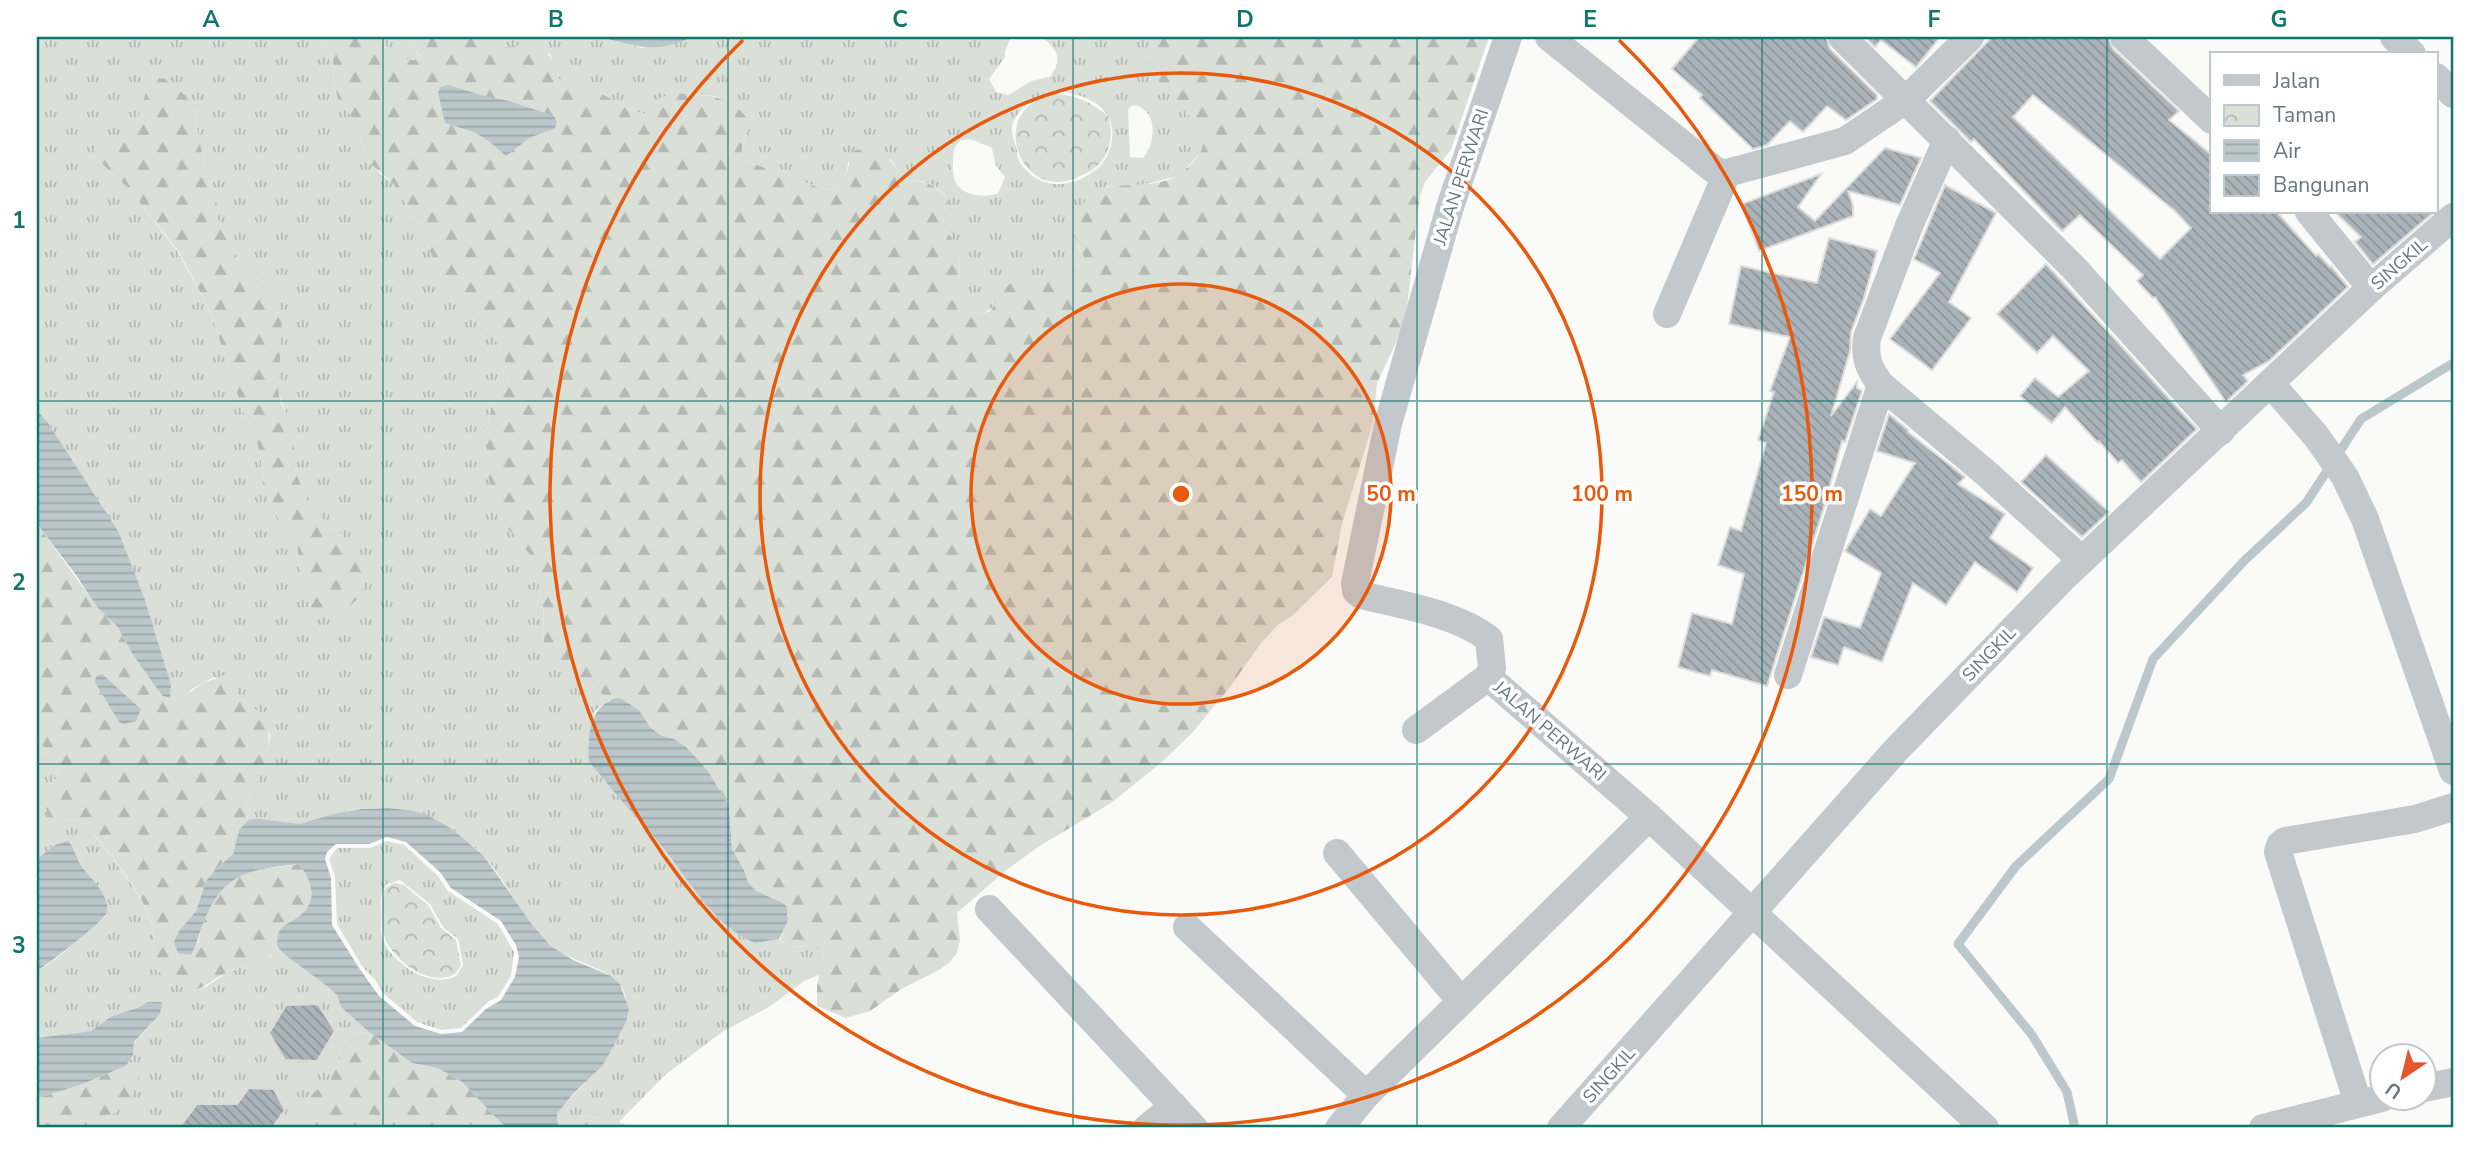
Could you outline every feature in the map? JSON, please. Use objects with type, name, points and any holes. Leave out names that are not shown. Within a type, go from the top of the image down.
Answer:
[{"type":"street","name":"JALAN PERWARI","points":[[1508,37],[1450,207],[1388,424],[1355,583],[1356,591],[1361,595],[1418,608],[1482,634],[1490,642],[1492,668],[1488,677],[1649,817],[1985,1128]]},
{"type":"street","points":[[1549,37],[1712,168],[1727,173],[1845,141],[1907,99],[1969,37]]},
{"type":"street","points":[[1842,37],[2073,267],[2221,431]]},
{"type":"street","points":[[2124,37],[2210,118]]},
{"type":"street","points":[[2394,37],[2410,52]]},
{"type":"street","points":[[2438,79],[2453,94]]},
{"type":"street","points":[[1947,140],[1909,226],[1867,338],[1865,355],[1870,370],[1881,385],[1987,474],[2082,560]]},
{"type":"street","points":[[1667,314],[1727,173]]},
{"type":"street","points":[[2311,214],[2371,288]]},
{"type":"street","name":"SINGKIL","points":[[1561,1128],[1896,750],[2082,560],[2371,288],[2453,217]]},
{"type":"street","points":[[2270,383],[2316,436],[2345,477],[2365,519],[2453,771]]},
{"type":"street","points":[[1788,675],[1881,385]]},
{"type":"street","points":[[1416,730],[1488,677]]},
{"type":"street","points":[[2368,1095],[2277,852],[2285,841],[2415,819],[2453,807]]},
{"type":"street","points":[[1339,1128],[1366,1095],[1649,817]]},
{"type":"street","points":[[1337,853],[1461,1001]]},
{"type":"street","points":[[989,909],[1194,1128]]},
{"type":"street","points":[[1187,927],[1366,1095]]},
{"type":"street","points":[[2263,1128],[2368,1101]]},
{"type":"street","points":[[1147,1128],[1174,1106]]},
{"type":"green space","points":[[37,37],[316,37],[327,47],[333,58],[334,85],[338,99],[348,110],[364,152],[380,174],[392,182],[414,216],[453,301],[494,336],[505,361],[507,381],[492,404],[487,431],[501,521],[535,564],[543,603],[544,644],[549,656],[580,684],[593,686],[609,700],[595,711],[589,735],[588,748],[601,777],[660,844],[714,913],[728,926],[755,943],[779,939],[789,947],[815,946],[824,955],[821,974],[804,981],[769,1007],[722,1032],[665,1075],[619,1122],[580,1116],[558,1125],[557,1114],[613,1048],[625,1017],[626,999],[623,989],[607,974],[552,946],[533,926],[483,855],[451,829],[436,821],[392,808],[341,812],[305,824],[248,820],[245,803],[260,776],[269,749],[270,735],[261,713],[238,697],[235,685],[214,677],[192,689],[182,699],[170,692],[171,684],[145,600],[48,423],[37,410]],"holes":[[[152,77],[193,108],[207,178],[217,204],[218,219],[223,232],[243,268],[267,285],[278,390],[289,422],[300,488],[312,510],[342,535],[314,613],[301,577],[298,539],[280,522],[263,486],[261,459],[255,434],[243,411],[210,311],[178,252],[129,189],[99,161],[101,139],[122,137],[132,129]]]},
{"type":"green space","points":[[316,37],[379,37],[394,53],[414,60],[420,56],[410,43],[409,37],[490,37],[494,48],[534,47],[549,55],[553,63],[553,74],[559,79],[594,90],[644,114],[656,101],[670,94],[715,97],[738,109],[751,123],[742,147],[741,159],[768,169],[781,169],[803,182],[829,191],[844,179],[854,151],[879,151],[885,154],[905,181],[930,184],[941,191],[949,202],[943,213],[942,226],[958,251],[958,297],[977,315],[990,311],[1012,282],[1028,278],[1070,278],[1084,257],[1075,236],[1075,221],[1093,189],[1168,180],[1182,173],[1202,150],[1203,139],[1198,128],[1150,67],[1150,55],[1159,37],[1489,37],[1451,150],[1425,182],[1420,196],[1407,307],[1400,334],[1377,383],[1373,423],[1342,524],[1332,577],[1261,643],[1230,687],[1192,733],[1163,761],[1111,803],[1038,847],[1005,871],[957,913],[960,940],[957,953],[949,963],[903,988],[870,1011],[846,1018],[817,1006],[817,986],[824,955],[815,946],[789,947],[780,939],[789,914],[756,891],[747,881],[732,849],[729,806],[708,771],[674,739],[660,735],[650,727],[639,710],[622,699],[609,700],[593,686],[580,684],[565,676],[549,656],[544,644],[543,603],[535,564],[501,521],[489,480],[487,431],[492,404],[507,381],[505,361],[494,336],[453,301],[414,216],[392,182],[371,164],[364,152],[348,110],[338,99],[334,85],[333,58],[327,47]]},
{"type":"green space","points":[[379,37],[409,37],[420,57],[402,58],[391,51]]},
{"type":"green space","points":[[490,37],[602,37],[641,48],[681,42],[693,37],[1011,37],[1005,57],[989,79],[996,92],[1009,95],[1031,81],[1050,77],[1054,71],[1057,55],[1042,37],[1159,37],[1151,53],[1157,78],[1205,137],[1204,149],[1179,176],[1133,187],[1106,186],[1077,245],[1084,257],[1070,278],[1058,280],[1030,277],[998,304],[977,315],[958,297],[958,251],[942,226],[943,213],[949,202],[941,191],[930,184],[905,181],[891,159],[848,162],[843,180],[829,191],[803,182],[781,169],[768,169],[740,159],[747,135],[719,97],[688,94],[669,97],[652,106],[644,114],[594,90],[559,79],[553,74],[551,55],[545,51],[524,46],[494,48]],"holes":[[[1067,92],[1096,104],[1104,111],[1112,129],[1111,144],[1103,162],[1088,175],[1068,183],[1046,183],[1036,179],[1018,158],[1012,134],[1015,119],[1024,107],[1049,93]],[[1133,105],[1147,113],[1153,127],[1151,144],[1143,158],[1130,157],[1128,109]],[[973,140],[992,148],[996,166],[1005,177],[998,194],[971,194],[959,187],[953,172],[953,162],[955,148],[960,141]]]},
{"type":"green space","points":[[152,77],[165,79],[187,97],[193,108],[207,178],[217,204],[218,219],[223,232],[243,268],[267,285],[276,296],[282,322],[278,390],[291,429],[295,471],[310,507],[342,535],[361,571],[364,585],[359,597],[341,615],[314,614],[301,577],[298,539],[280,522],[263,486],[261,459],[255,434],[243,411],[210,311],[179,252],[129,189],[99,161],[95,149],[101,139],[115,138],[132,128]]},
{"type":"green space","points":[[1056,94],[1078,98],[1102,111],[1108,116],[1111,134],[1107,152],[1098,165],[1078,177],[1057,182],[1040,178],[1026,166],[1018,150],[1016,133],[1021,116],[1034,102]]},
{"type":"green space","points":[[37,524],[82,586],[117,626],[133,655],[163,696],[169,698],[170,692],[182,698],[203,683],[227,674],[235,685],[238,697],[261,713],[268,723],[269,749],[260,776],[245,803],[248,820],[239,830],[233,854],[206,881],[196,911],[179,931],[198,944],[203,923],[218,893],[234,879],[257,870],[298,864],[307,876],[312,896],[307,909],[281,930],[276,949],[271,955],[226,973],[193,991],[146,964],[154,943],[148,913],[128,878],[102,845],[81,820],[61,821],[48,817],[46,795],[58,777],[57,770],[37,736]]},
{"type":"green space","points":[[37,736],[57,770],[58,777],[53,781],[61,821],[81,820],[128,879],[148,914],[154,944],[146,964],[194,991],[206,987],[226,973],[271,956],[277,946],[337,995],[341,1007],[369,1032],[353,1034],[342,1044],[341,1056],[330,1080],[309,1096],[300,1128],[102,1128],[110,1116],[130,1100],[140,1076],[126,1066],[133,1055],[134,1043],[160,1014],[161,1002],[148,1002],[112,1016],[91,1031],[37,1038],[37,971],[105,917],[105,909],[99,890],[72,845],[55,845],[37,859]]},
{"type":"green space","points":[[387,841],[404,845],[437,875],[448,891],[498,924],[514,952],[511,976],[498,997],[489,1001],[461,1028],[441,1030],[417,1022],[383,993],[362,966],[337,924],[335,877],[329,859],[337,848],[370,848]],"holes":[[[400,880],[430,904],[443,927],[458,939],[463,965],[456,976],[446,979],[425,977],[405,966],[389,951],[382,936],[381,899],[387,884]]]},
{"type":"green space","points":[[394,883],[404,885],[428,905],[441,928],[456,940],[461,965],[455,974],[436,978],[426,975],[407,965],[392,951],[385,939],[383,899],[385,889]]},
{"type":"green space","points":[[369,1032],[412,1063],[438,1068],[462,1082],[506,1128],[300,1128],[309,1096],[330,1080],[341,1056],[342,1044],[353,1034]]},
{"type":"green space","points":[[126,1066],[140,1076],[130,1100],[110,1116],[102,1128],[37,1128],[37,1098],[80,1085]]},
{"type":"green space","points":[[581,1115],[619,1122],[632,1128],[560,1128],[558,1125],[568,1117]]},
{"type":"water","points":[[602,37],[693,37],[669,45],[648,47]]},
{"type":"water","points":[[448,85],[554,116],[557,122],[555,128],[529,138],[506,156],[474,132],[445,123],[438,92],[441,87]]},
{"type":"water","points":[[37,410],[118,531],[145,600],[171,684],[170,698],[159,691],[133,655],[117,626],[98,608],[37,524]]},
{"type":"water","points":[[102,674],[141,709],[136,721],[124,724],[119,722],[95,682],[96,676]]},
{"type":"water","points":[[616,698],[639,710],[650,727],[660,735],[674,739],[686,747],[708,771],[729,806],[732,849],[747,881],[756,891],[787,907],[788,920],[779,939],[755,943],[726,925],[589,761],[590,733],[595,715],[607,702]]},
{"type":"water","points":[[362,809],[414,811],[452,829],[484,856],[533,926],[551,946],[573,960],[611,976],[620,984],[629,1009],[626,1022],[602,1066],[557,1114],[560,1128],[506,1128],[462,1082],[438,1068],[412,1063],[369,1032],[341,1007],[337,995],[285,955],[277,946],[279,932],[305,911],[312,891],[298,864],[253,871],[231,882],[213,903],[191,955],[178,953],[174,942],[179,931],[196,911],[206,881],[233,854],[239,830],[248,820],[300,824]],"holes":[[[387,837],[406,842],[440,872],[451,888],[501,921],[516,945],[519,957],[515,977],[501,1000],[486,1009],[462,1032],[441,1034],[415,1026],[379,996],[332,925],[331,878],[325,859],[327,852],[336,844],[369,844]]]},
{"type":"water","points":[[68,841],[81,865],[102,893],[107,912],[87,933],[37,971],[37,859],[55,845]]},
{"type":"water","points":[[148,1002],[162,1002],[160,1014],[134,1042],[133,1055],[126,1066],[80,1085],[37,1098],[37,1038],[91,1031],[112,1016]]},
{"type":"building","points":[[1699,37],[1826,37],[1830,49],[1877,95],[1877,99],[1846,120],[1827,106],[1803,132],[1790,121],[1767,145],[1753,149],[1700,98],[1702,95],[1672,69]]},
{"type":"building","points":[[1865,37],[1940,37],[1916,67],[1881,40],[1875,47]]},
{"type":"building","points":[[1992,37],[2108,37],[2113,49],[2179,111],[2169,120],[2210,153],[2210,214],[2279,214],[2316,256],[2318,254],[2331,266],[2348,287],[2269,361],[2243,375],[2248,381],[2226,402],[2155,297],[2137,281],[2143,275],[2080,215],[2062,231],[1974,139],[1971,142],[1930,101]],"holes":[[[2033,95],[2175,211],[2191,228],[2160,259],[2013,117]]]},
{"type":"building","points":[[1885,148],[1921,158],[1900,205],[1848,191],[1853,216],[1759,251],[1742,204],[1821,174],[1798,207],[1815,221]]},
{"type":"building","points":[[1945,185],[1996,213],[1949,302],[1971,318],[1932,370],[1890,339],[1940,273],[1914,259]]},
{"type":"building","points":[[2337,214],[2432,214],[2373,264],[2355,242],[2361,237]]},
{"type":"building","points":[[1829,238],[1877,251],[1851,332],[1850,351],[1831,416],[1857,382],[1857,388],[1862,391],[1845,442],[1842,441],[1824,507],[1767,686],[1712,670],[1710,676],[1678,667],[1692,613],[1732,624],[1744,574],[1718,565],[1730,527],[1741,531],[1766,443],[1758,440],[1774,392],[1770,391],[1790,337],[1729,324],[1741,266],[1817,283]]},
{"type":"building","points":[[2046,264],[2197,429],[2141,482],[2122,460],[2118,463],[2065,407],[2052,423],[2020,396],[2035,378],[2058,397],[2089,371],[2053,336],[2037,353],[1997,314]]},
{"type":"building","points":[[1889,414],[1965,477],[1958,484],[2005,514],[1990,538],[2033,568],[2017,592],[1975,562],[1946,605],[1913,583],[1882,662],[1844,647],[1838,665],[1811,657],[1824,617],[1860,628],[1881,573],[1845,551],[1870,509],[1881,516],[1915,463],[1877,451]]},
{"type":"building","points":[[2046,455],[2109,512],[2082,537],[2021,482]]},
{"type":"building","points":[[318,1004],[335,1031],[317,1061],[285,1060],[269,1033],[286,1005]]},
{"type":"building","points":[[249,1088],[274,1089],[285,1110],[272,1128],[179,1128],[197,1104],[237,1104]]},
{"type":"waterway","points":[[2075,1128],[2067,1092],[2032,1035],[1958,944],[2016,866],[2109,779],[2153,659],[2244,561],[2306,503],[2361,419],[2453,363]]}]
